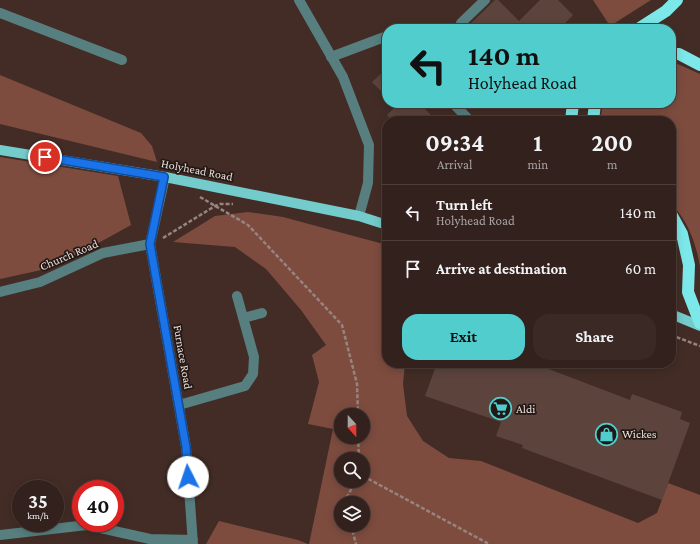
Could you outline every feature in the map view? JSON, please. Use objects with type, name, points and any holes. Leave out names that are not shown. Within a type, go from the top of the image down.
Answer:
[{"type":"highway","points":[[646,24],[666,11],[677,0]]},
{"type":"highway","points":[[676,54],[679,54],[700,65]]},
{"type":"highway","points":[[676,223],[682,234],[689,265],[688,292],[700,324]]},
{"type":"main road","name":"Holyhead Road","points":[[0,150],[164,177],[359,216],[382,223]]},
{"type":"main road","points":[[676,316],[700,324]]},
{"type":"street","points":[[299,0],[342,77],[369,145],[368,183],[359,216]]},
{"type":"street","points":[[460,23],[485,0]]},
{"type":"street","points":[[0,13],[122,60]]},
{"type":"street","points":[[331,57],[382,38]]},
{"type":"street","points":[[458,108],[465,116]]},
{"type":"street","name":"Furnace Road","points":[[164,177],[150,244],[186,447],[193,542]]},
{"type":"street","name":"Church Road","points":[[0,292],[40,282],[103,253],[150,244]]},
{"type":"street","points":[[179,405],[245,386],[253,374],[254,357],[237,296]]},
{"type":"street","points":[[243,318],[262,313]]},
{"type":"street","points":[[0,534],[87,525],[150,539],[193,542]]},
{"type":"path","points":[[196,195],[248,225],[342,325],[358,384],[358,408]]},
{"type":"path","points":[[150,244],[191,222],[220,204]]},
{"type":"path","points":[[676,337],[700,346]]},
{"type":"path","points":[[370,480],[489,544]]},
{"type":"path","points":[[353,532],[356,544]]},
{"type":"shaded area","points":[[593,0],[651,0],[613,24],[609,24]]},
{"type":"shaded area","points":[[676,63],[700,74],[700,266],[696,249],[687,225],[676,209],[676,116],[601,116],[602,108],[676,108]]},
{"type":"shaded area","points":[[0,75],[141,133],[152,146],[157,162],[0,124]]},
{"type":"shaded area","points":[[0,157],[118,176],[131,225],[55,267],[0,279]]},
{"type":"shaded area","points":[[248,212],[283,217],[382,244],[382,368],[405,368],[403,384],[407,416],[423,441],[449,458],[481,461],[638,523],[657,513],[668,483],[700,495],[700,544],[309,544],[333,429],[308,424],[319,382],[312,355],[326,345],[301,310],[266,269],[235,247],[173,242],[215,216]]},
{"type":"shaded area","points":[[219,521],[298,540],[308,544],[206,544]]},
{"type":"building","points":[[495,0],[498,0],[519,21],[540,0],[558,0],[573,15],[564,24],[470,24]]},
{"type":"building","points":[[382,73],[382,92],[372,82]]},
{"type":"building","points":[[394,108],[424,108],[432,116],[388,116],[387,115]]},
{"type":"building","name":"Wickes","points":[[435,368],[546,368],[630,400],[632,394],[682,412],[680,419],[690,423],[662,500],[522,448],[523,445],[496,436],[501,422],[425,396]]},
{"type":"place","name":"Aldi","points":[[500,409]]},
{"type":"place","name":"Wickes","points":[[607,434]]},
{"type":"route","points":[[45,157],[164,177],[150,244],[186,447],[188,477]]}]
